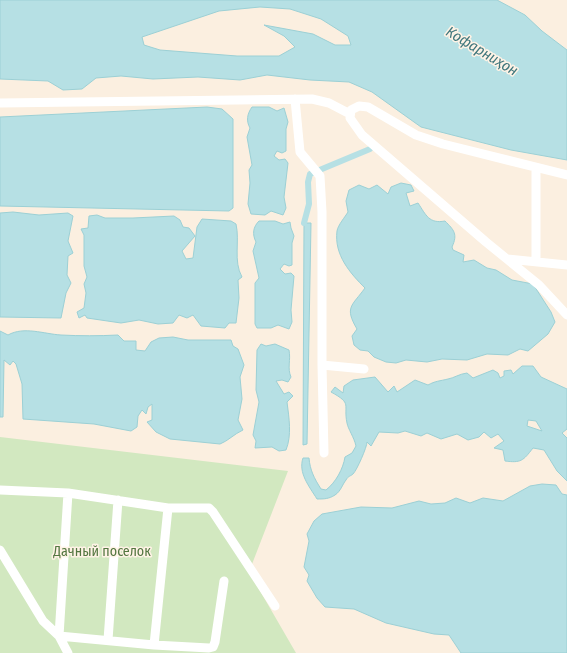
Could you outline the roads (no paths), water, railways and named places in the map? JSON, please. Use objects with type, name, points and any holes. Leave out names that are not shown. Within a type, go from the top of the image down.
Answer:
[{"type":"street","points":[[295,99],[300,152],[320,176],[322,212],[322,365],[324,452]]},
{"type":"street","points":[[0,103],[312,99],[329,103],[350,114]]},
{"type":"street","points":[[567,175],[416,135],[368,108],[359,106],[351,110],[350,118],[362,135],[507,259],[540,285],[567,315]]},
{"type":"street","points":[[536,168],[536,261]]},
{"type":"street","points":[[507,259],[567,265]]},
{"type":"street","points":[[322,365],[364,369]]},
{"type":"street","points":[[0,490],[68,493],[168,508],[209,508],[275,606]]},
{"type":"street","points":[[59,636],[68,493]]},
{"type":"street","points":[[108,640],[118,500]]},
{"type":"street","points":[[154,645],[168,508]]},
{"type":"street","points":[[0,550],[43,621],[59,636],[68,653]]},
{"type":"street","points":[[59,636],[154,645],[209,648],[212,647],[224,581]]},
{"type":"water","name":"Кофарниҳон","points":[[0,0],[497,0],[525,15],[542,31],[567,50],[567,160],[511,150],[421,127],[372,92],[349,82],[310,80],[267,75],[240,80],[198,77],[153,79],[121,76],[96,78],[82,89],[63,90],[48,81],[0,79]],"holes":[[[260,7],[290,9],[321,19],[348,36],[351,45],[335,45],[313,34],[264,25],[284,36],[295,47],[279,56],[237,56],[160,50],[144,45],[142,37],[219,11]]]},
{"type":"water","points":[[207,107],[222,109],[233,119],[233,208],[229,211],[0,206],[0,117]]},
{"type":"water","points":[[252,107],[269,107],[277,111],[284,108],[288,122],[286,129],[286,151],[282,153],[277,151],[274,156],[279,160],[285,159],[288,163],[284,197],[286,208],[283,215],[271,211],[265,215],[251,214],[248,204],[250,183],[249,170],[252,165],[247,137],[250,128],[248,123],[249,112]]},
{"type":"water","points":[[401,183],[411,185],[414,191],[406,193],[410,206],[418,203],[428,218],[440,222],[445,221],[451,227],[455,235],[452,247],[453,250],[464,255],[463,262],[474,260],[487,268],[496,270],[512,280],[533,284],[551,312],[555,322],[548,334],[528,351],[520,349],[508,355],[487,354],[467,360],[442,359],[427,362],[406,360],[396,363],[386,362],[374,357],[368,351],[360,350],[354,345],[352,336],[357,329],[350,311],[353,303],[365,288],[344,263],[338,248],[337,231],[348,212],[346,201],[349,190],[359,185],[369,189],[377,185],[388,194],[391,187]]},
{"type":"water","points":[[13,212],[39,215],[68,213],[73,216],[68,241],[73,253],[68,256],[67,275],[71,283],[66,293],[61,318],[0,317],[0,213]]},
{"type":"water","points":[[97,215],[105,218],[174,216],[180,220],[183,227],[189,228],[195,236],[182,251],[186,259],[193,258],[197,227],[202,219],[231,221],[236,224],[237,258],[239,271],[242,277],[238,280],[239,298],[236,323],[229,323],[225,328],[201,326],[193,315],[187,318],[179,315],[173,323],[158,324],[139,320],[121,323],[87,318],[85,315],[79,318],[77,312],[84,308],[86,293],[84,284],[87,277],[84,266],[84,235],[81,229],[88,228],[89,216]]},
{"type":"water","points":[[259,221],[275,221],[283,224],[290,222],[294,236],[292,243],[292,265],[289,266],[284,264],[280,269],[285,274],[291,273],[294,276],[291,310],[292,322],[289,329],[278,325],[271,328],[257,328],[255,324],[255,283],[259,278],[253,251],[256,242],[254,228]]},
{"type":"water","points":[[304,223],[311,223],[307,444],[303,445]]},
{"type":"water","points":[[0,331],[8,335],[14,332],[34,331],[61,335],[118,335],[124,341],[136,341],[136,350],[145,351],[151,342],[159,338],[173,337],[188,340],[231,340],[233,346],[238,349],[244,365],[240,377],[242,399],[238,420],[243,430],[220,444],[170,439],[156,432],[147,422],[152,420],[152,404],[148,407],[146,414],[142,410],[138,416],[137,427],[131,431],[94,424],[23,419],[22,384],[16,364],[13,361],[10,365],[4,360],[3,417],[0,417]]},
{"type":"water","points":[[261,344],[266,346],[275,344],[289,350],[289,370],[291,377],[288,382],[282,380],[276,381],[284,394],[289,392],[293,396],[287,402],[289,438],[286,450],[279,451],[272,447],[255,448],[256,441],[253,435],[259,402],[256,390],[257,350]]},
{"type":"water","points":[[522,366],[533,366],[541,377],[567,389],[567,429],[562,433],[567,438],[567,481],[557,471],[544,450],[533,448],[527,456],[521,460],[515,462],[505,461],[503,450],[494,448],[504,441],[498,434],[491,438],[484,432],[479,437],[468,440],[457,434],[441,439],[427,433],[421,436],[405,431],[398,433],[379,432],[371,446],[367,442],[364,453],[355,472],[348,478],[339,492],[333,496],[317,499],[308,484],[302,469],[303,458],[309,458],[311,470],[316,481],[321,489],[326,490],[338,475],[343,466],[345,457],[352,453],[356,446],[346,417],[345,402],[331,392],[335,387],[343,393],[344,386],[353,380],[375,377],[388,392],[394,386],[397,392],[415,380],[428,385],[467,373],[473,378],[493,370],[498,373],[500,378],[504,376],[504,371],[511,370],[513,374]],"holes":[[[528,420],[536,421],[542,431],[527,426]]]},
{"type":"water","points":[[542,484],[556,485],[562,494],[567,495],[567,653],[461,653],[449,635],[434,634],[386,623],[354,609],[325,607],[317,598],[307,581],[309,575],[304,567],[309,541],[307,534],[314,521],[322,514],[361,507],[392,508],[419,501],[431,504],[445,503],[456,498],[470,503],[483,498],[503,501],[530,486]]},
{"type":"waterway","points":[[304,223],[309,204],[308,182],[310,174],[370,149]]},
{"type":"park label","name":"Дачный поселок","points":[[102,551]]}]
